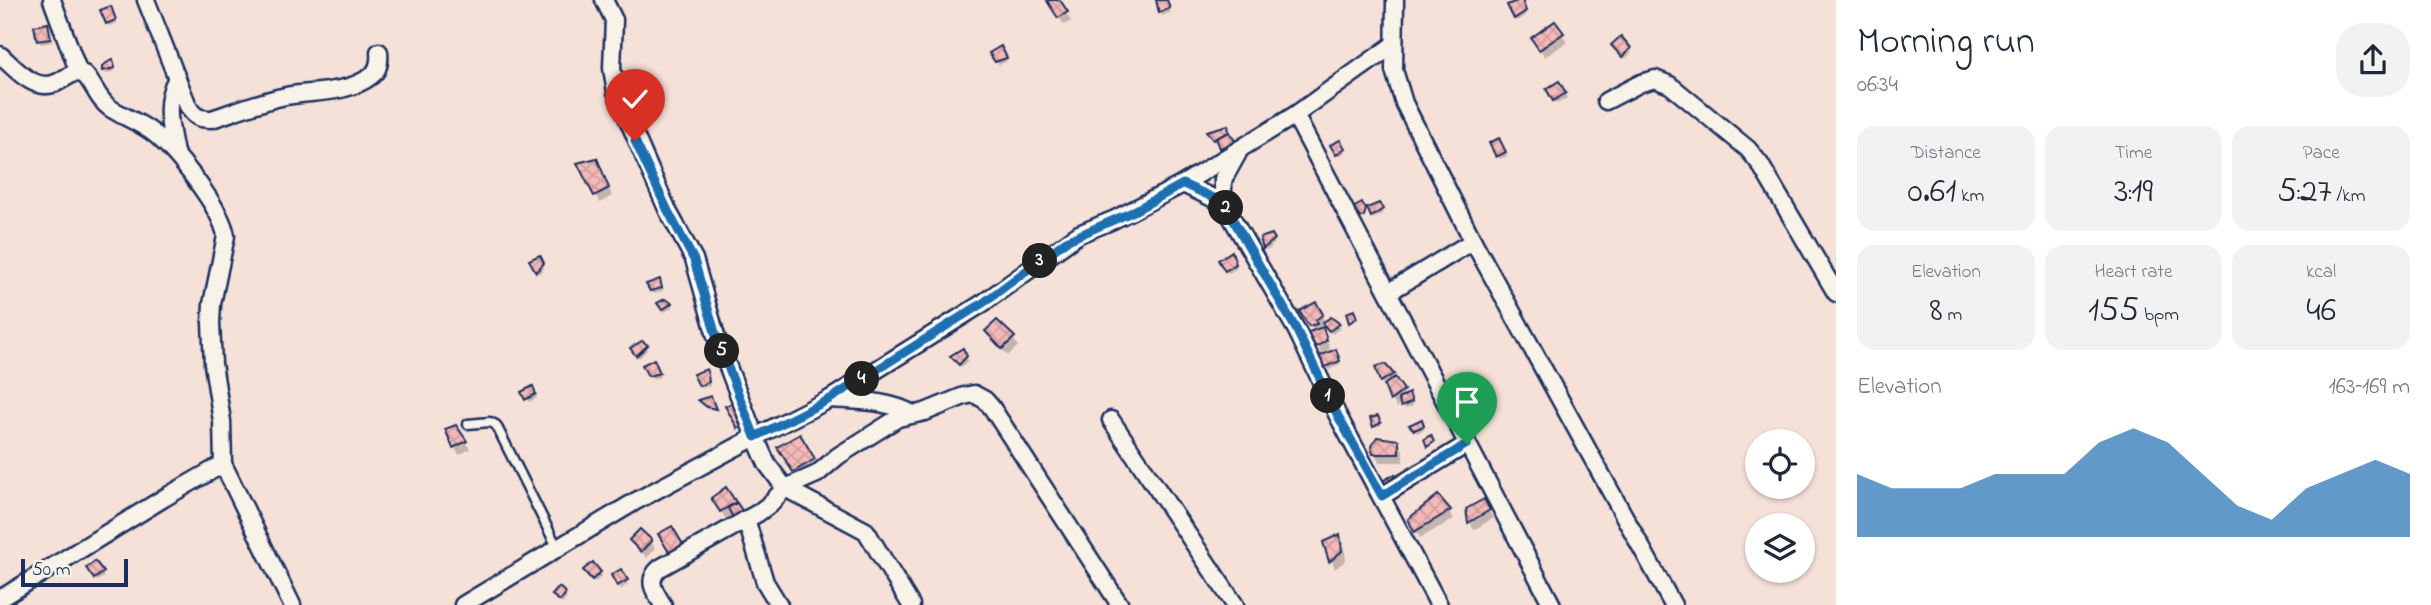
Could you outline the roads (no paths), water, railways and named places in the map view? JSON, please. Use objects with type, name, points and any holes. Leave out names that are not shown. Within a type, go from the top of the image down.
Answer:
[{"type":"street","points":[[52,0],[79,73],[87,77],[109,107],[139,122],[175,153],[224,226],[226,236],[212,304],[211,323],[213,364],[222,421],[223,464],[292,605]]},
{"type":"street","points":[[146,0],[193,115],[202,119],[212,119],[284,97],[345,88],[374,74],[379,66],[379,52]]},
{"type":"street","points":[[604,0],[614,20],[612,68],[616,92],[668,211],[694,260],[716,336],[767,464],[785,488],[866,531],[911,605]]},
{"type":"street","points":[[1395,0],[1394,70],[1404,103],[1473,241],[1673,605]]},
{"type":"street","points":[[463,605],[636,500],[830,399],[983,303],[1066,241],[1132,212],[1183,184],[1295,115],[1394,45]]},
{"type":"street","points":[[0,55],[25,78],[37,83],[52,84],[79,73]]},
{"type":"street","points":[[175,153],[167,103],[177,78]]},
{"type":"street","points":[[1606,101],[1655,79],[1671,85],[1748,149],[1760,164],[1836,293]]},
{"type":"street","points":[[1295,115],[1552,605]]},
{"type":"street","points":[[1240,148],[1223,180],[1223,202],[1296,329],[1338,416],[1439,605]]},
{"type":"street","points":[[1183,184],[1223,202]]},
{"type":"street","points":[[1389,292],[1473,241]]},
{"type":"street","points":[[663,605],[652,584],[655,573],[770,504],[785,488],[817,474],[884,426],[974,394],[985,400],[1120,605]]},
{"type":"street","points":[[830,399],[876,402],[897,406],[913,414]]},
{"type":"street","points":[[1111,420],[1235,605]]},
{"type":"street","points":[[1382,496],[1467,444]]},
{"type":"street","points":[[0,599],[223,464]]},
{"type":"street","points":[[746,519],[765,582],[779,605]]},
{"type":"lane","points":[[468,424],[490,422],[496,425],[557,547]]}]
